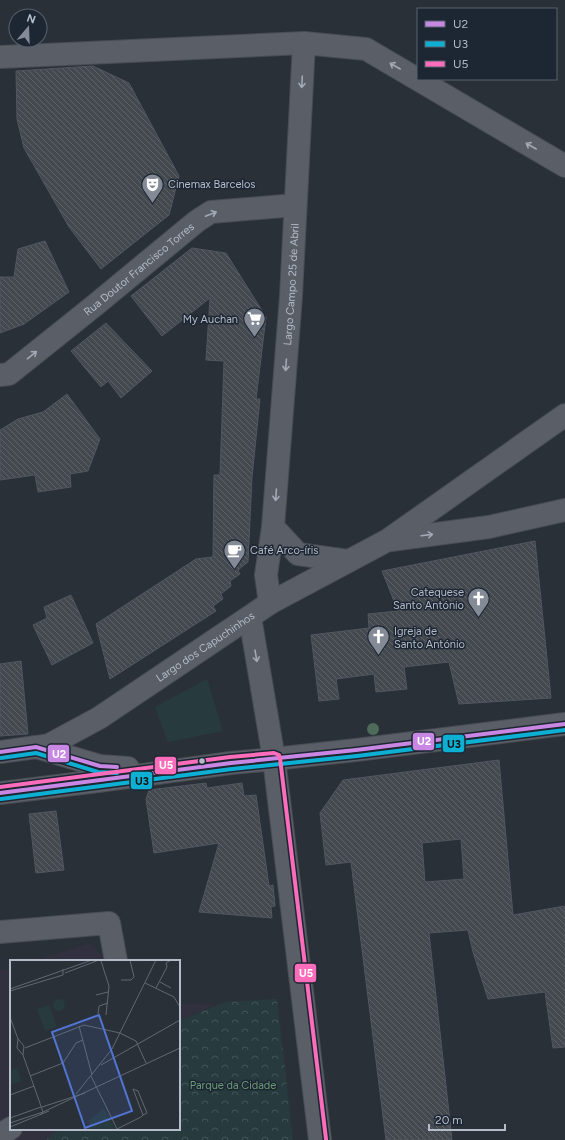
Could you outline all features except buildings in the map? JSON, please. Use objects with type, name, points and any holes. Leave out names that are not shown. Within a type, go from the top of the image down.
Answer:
[{"type":"street","points":[[0,57],[304,43],[366,49],[417,79]]},
{"type":"street","name":"Largo Campo 25 de Abril","points":[[270,603],[266,575],[273,527],[291,296],[304,43]]},
{"type":"street","points":[[419,80],[565,166]]},
{"type":"street","name":"Rua Doutor Francisco Torres","points":[[0,375],[9,374],[196,221],[211,212],[295,206]]},
{"type":"street","points":[[250,617],[270,603],[388,540],[565,415]]},
{"type":"street","points":[[388,540],[489,527],[565,510]]},
{"type":"street","points":[[273,527],[298,554],[348,561]]},
{"type":"street","name":"Largo dos Capuchinhos","points":[[0,752],[49,745],[99,718],[250,617],[274,760],[320,1140]]},
{"type":"street","points":[[0,793],[231,763],[274,760],[565,724]]},
{"type":"street","points":[[36,747],[100,766],[164,772]]},
{"type":"street","points":[[0,932],[108,923],[116,960]]},
{"type":"street","points":[[0,1135],[10,1129]]},
{"type":"shaded area","points":[[91,943],[105,960],[36,960]]},
{"type":"shaded area","points":[[10,968],[10,1130],[60,1130],[46,1140],[0,1140],[0,971]]},
{"type":"shaded area","points":[[180,1003],[215,1005],[180,1021]]},
{"type":"green space","points":[[207,679],[223,731],[168,742],[155,707]]},
{"type":"green space","name":"Parque da Cidade","points":[[277,999],[293,1140],[46,1140],[60,1130],[180,1130],[180,1021],[225,1002]]},
{"type":"transit line","name":"U2","points":[[0,793],[231,763],[356,750],[565,724]]},
{"type":"transit line","name":"U3","points":[[1,799],[232,769],[357,756],[565,730]]},
{"type":"transit line","name":"U2","points":[[0,752],[36,747],[100,766],[117,767]]},
{"type":"transit line","name":"U3","points":[[1,758],[36,753],[98,772],[117,773]]},
{"type":"transit line","name":"U5","points":[[0,787],[230,757],[274,753],[279,755],[326,1139]]},
{"type":"place","name":"Cinemax Barcelos","points":[[153,204]]},
{"type":"place","name":"My Auchan","points":[[254,338]]},
{"type":"place","name":"Café Arco-íris","points":[[234,570]]},
{"type":"place","name":"Catequese Santo António","points":[[479,618]]},
{"type":"place","name":"Igreja de Santo António","points":[[378,656]]}]
